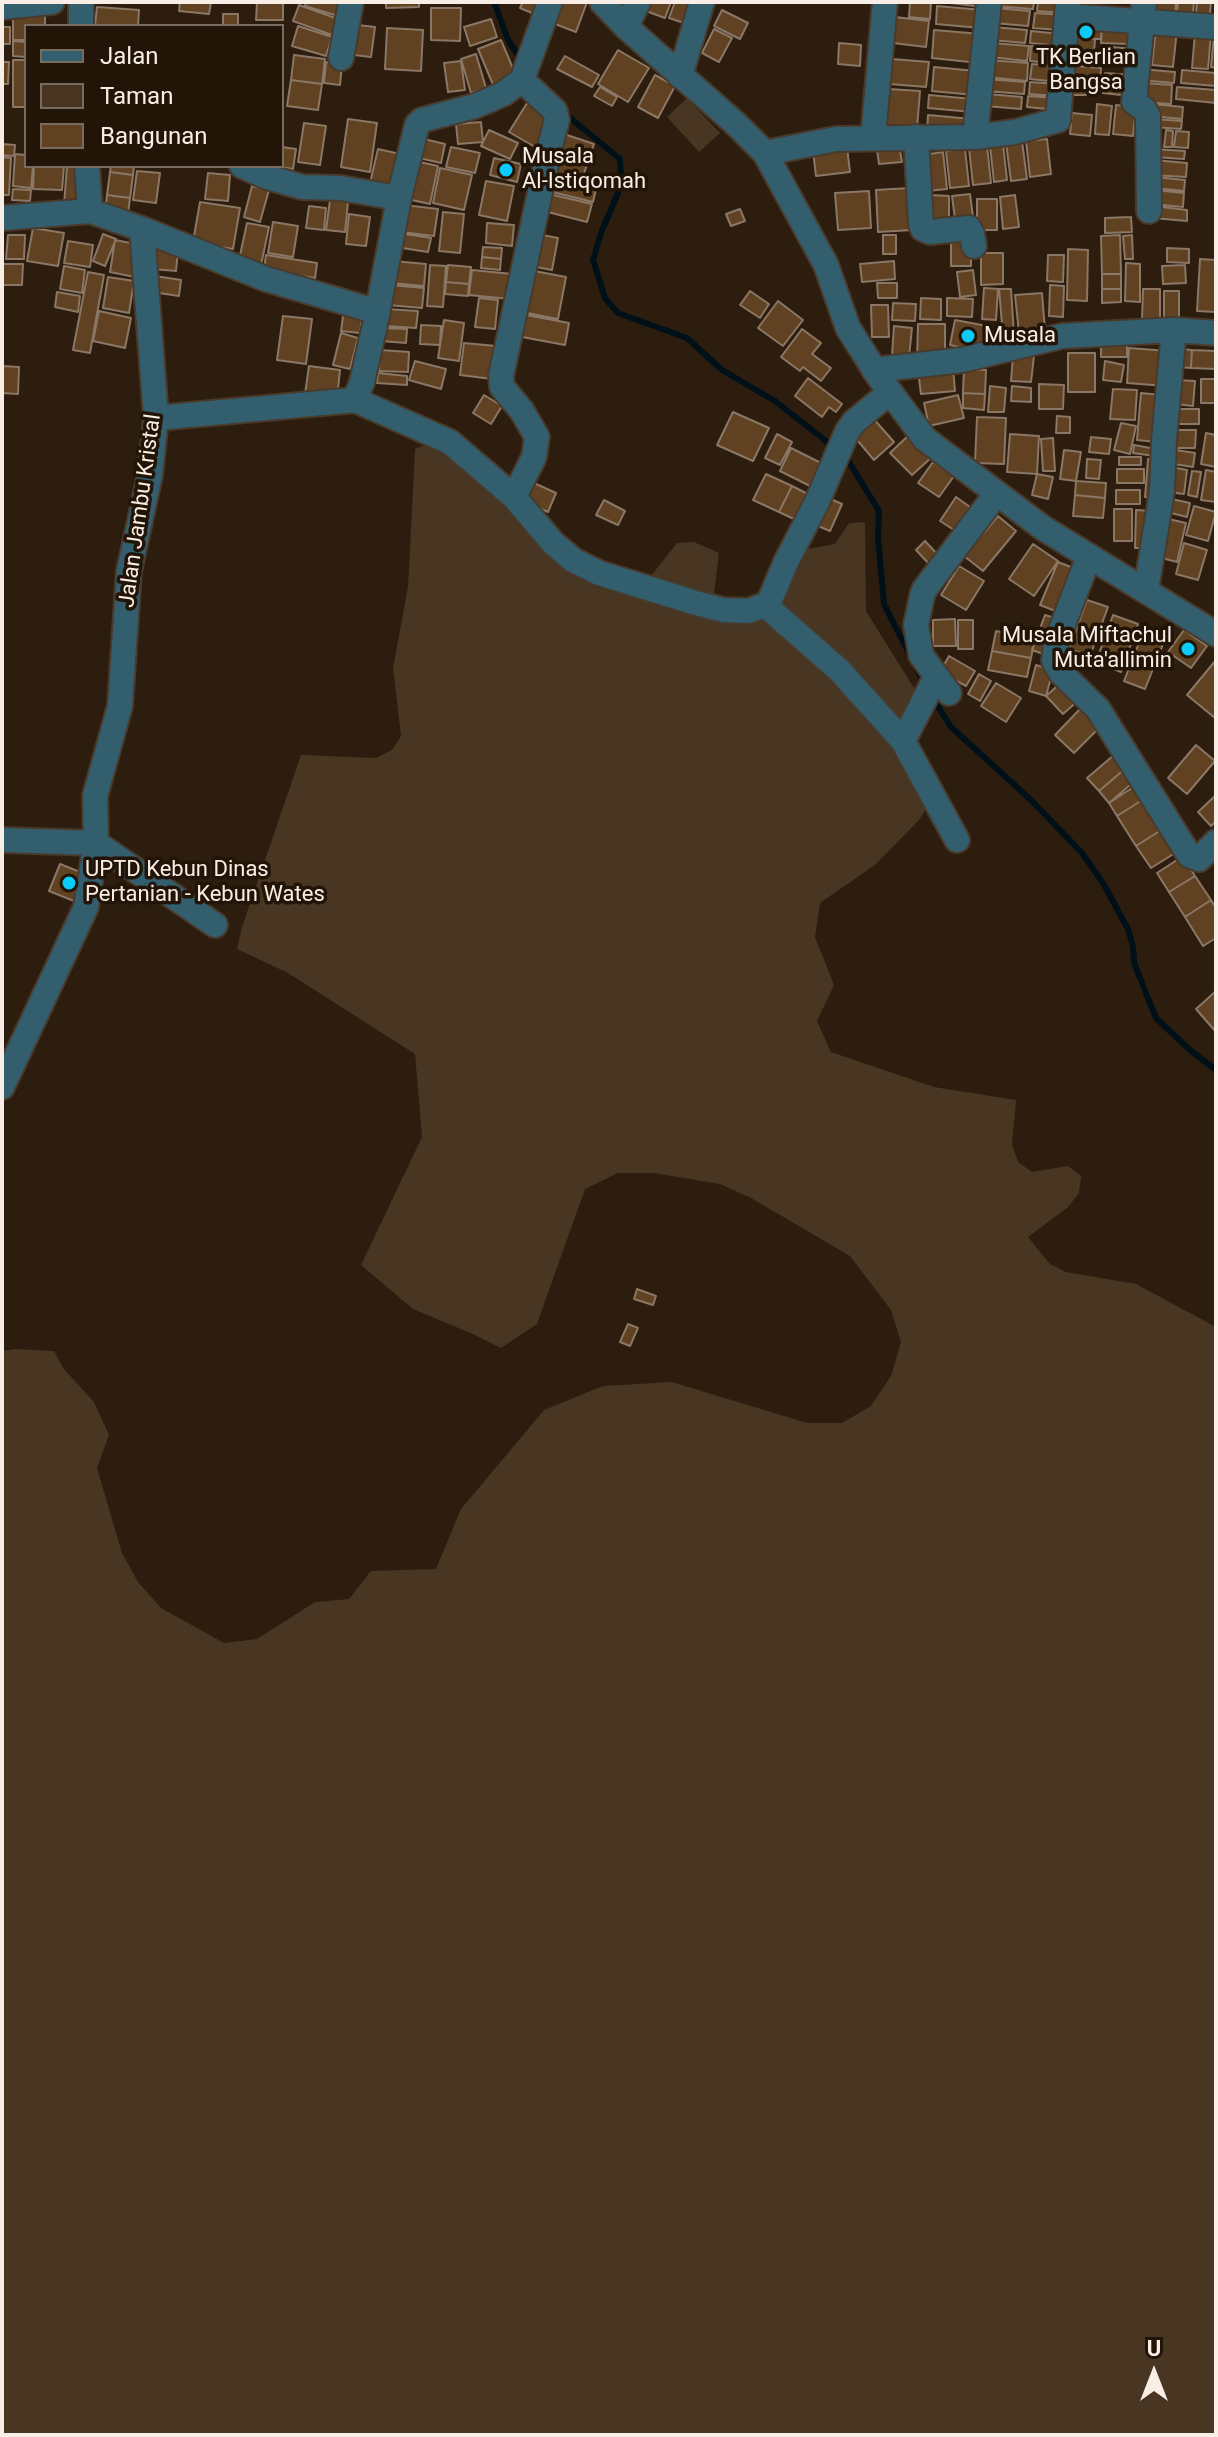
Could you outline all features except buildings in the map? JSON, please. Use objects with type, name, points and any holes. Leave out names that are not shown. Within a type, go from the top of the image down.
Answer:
[{"type":"street","points":[[341,58],[351,2]]},
{"type":"street","points":[[355,400],[378,312],[399,198],[417,125],[422,120],[475,106],[503,94],[522,80],[550,2]]},
{"type":"street","points":[[602,2],[765,153],[826,265],[848,328],[874,370],[925,439],[1043,528],[1216,634]]},
{"type":"street","points":[[626,27],[638,2]]},
{"type":"street","points":[[680,76],[702,2]]},
{"type":"street","points":[[873,138],[885,2]]},
{"type":"street","points":[[975,137],[989,2]]},
{"type":"street","points":[[2,7],[70,7]]},
{"type":"street","points":[[765,153],[836,139],[975,137],[1015,132],[1058,120],[1068,9],[1143,11],[1216,27]]},
{"type":"street","points":[[1143,11],[1134,102],[1148,116],[1149,211]]},
{"type":"street","points":[[514,497],[534,457],[537,437],[522,411],[502,387],[501,376],[557,120],[555,111],[522,80]]},
{"type":"street","points":[[916,137],[923,229],[930,232],[969,228],[974,246]]},
{"type":"street","points":[[87,168],[90,211]]},
{"type":"street","points":[[247,168],[302,187],[340,188],[399,198]]},
{"type":"street","points":[[2,218],[90,211],[266,279],[378,312]]},
{"type":"street","name":"Jalan Jambu Kristal","points":[[2,1087],[86,907],[96,843],[95,796],[120,706],[129,571],[150,475],[156,418],[142,229]]},
{"type":"street","points":[[874,370],[962,360],[1062,336],[1174,330],[1216,333]]},
{"type":"street","points":[[1146,590],[1162,491],[1174,330]]},
{"type":"street","points":[[156,418],[355,400],[450,442],[514,497],[553,543],[573,560],[599,573],[723,610],[748,611],[765,605],[774,593],[847,432],[854,422],[890,392]]},
{"type":"street","points":[[903,741],[935,689],[921,655],[917,635],[916,625],[924,590],[997,493]]},
{"type":"street","points":[[1089,556],[1056,643],[1054,661],[1061,673],[1098,709],[1189,855],[1199,859],[1216,842]]},
{"type":"street","points":[[765,605],[839,670],[903,741],[957,840]]},
{"type":"street","points":[[2,840],[96,843],[215,925]]},
{"type":"green space","points":[[687,98],[720,133],[699,152],[667,117]]},
{"type":"green space","points":[[428,444],[479,477],[536,540],[596,587],[635,596],[677,543],[694,542],[719,553],[714,593],[761,618],[783,599],[808,549],[835,544],[849,523],[865,522],[866,611],[922,701],[907,730],[937,792],[919,820],[875,865],[820,903],[815,937],[834,985],[817,1021],[831,1052],[934,1087],[1016,1100],[1012,1145],[1018,1162],[1032,1172],[1068,1166],[1081,1176],[1079,1193],[1068,1207],[1028,1237],[1050,1264],[1066,1272],[1136,1284],[1216,1327],[1216,2435],[2,2435],[2,1351],[54,1351],[63,1368],[94,1402],[109,1435],[97,1468],[122,1553],[138,1582],[161,1608],[224,1643],[257,1639],[315,1602],[349,1599],[371,1571],[436,1569],[461,1509],[544,1410],[603,1386],[672,1382],[807,1423],[842,1423],[871,1406],[891,1376],[901,1342],[891,1310],[850,1256],[751,1198],[720,1184],[654,1173],[618,1173],[585,1189],[537,1324],[501,1348],[413,1309],[361,1265],[422,1137],[415,1054],[288,973],[237,949],[301,755],[376,758],[392,750],[401,736],[393,668],[408,587],[415,449]]},
{"type":"waterway","points":[[494,2],[508,40],[522,61]]},
{"type":"waterway","points":[[564,113],[620,159],[618,193],[593,260],[605,298],[618,313],[687,338],[722,370],[775,401],[835,448]]},
{"type":"waterway","points":[[844,454],[879,511],[878,538],[884,604],[924,683]]},
{"type":"waterway","points":[[932,697],[951,727],[1031,800],[1082,853],[1103,883],[1128,929],[1134,963],[1156,1018],[1216,1070]]},
{"type":"place","name":"TK Berlian Bangsa","points":[[1086,32]]},
{"type":"place","name":"Musala Al-Istiqomah","points":[[506,170]]},
{"type":"place","name":"Musala","points":[[968,336]]},
{"type":"place","name":"Musala Miftachul Muta'allimin","points":[[1188,649]]},
{"type":"place","name":"UPTD Kebun Dinas Pertanian - Kebun Wates","points":[[69,883]]}]
